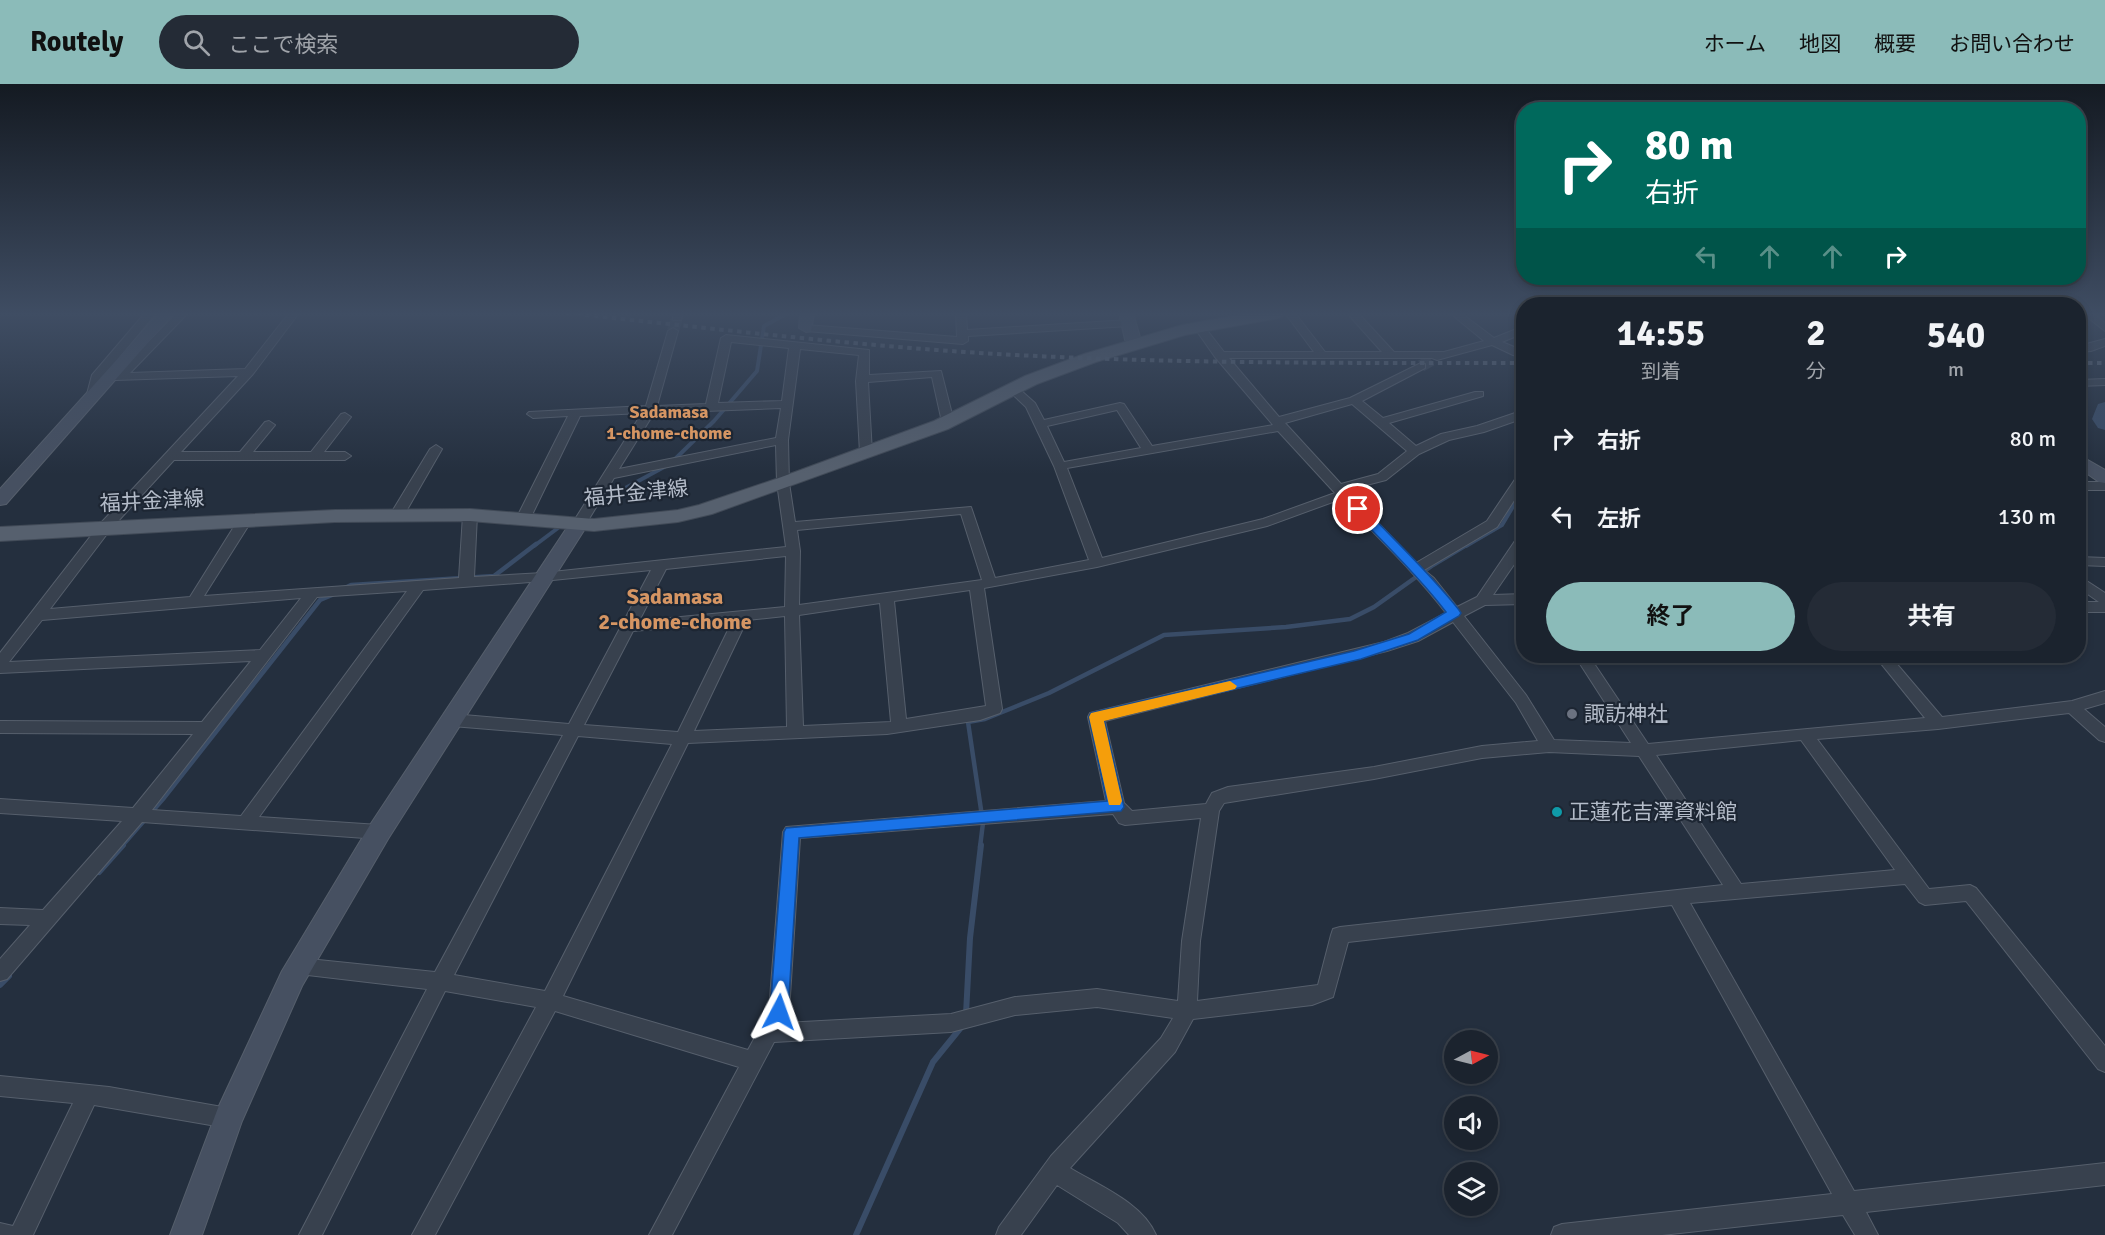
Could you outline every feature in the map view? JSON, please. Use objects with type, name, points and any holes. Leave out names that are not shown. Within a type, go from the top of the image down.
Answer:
[{"type":"main road","name":"福井金津線","points":[[0,534],[397,514],[470,515],[579,524],[616,524],[678,516],[705,510],[783,483],[948,422],[1013,389],[1067,367]]},
{"type":"street","points":[[93,394],[96,377],[105,367]]},
{"type":"street","points":[[0,500],[118,367]]},
{"type":"street","points":[[93,394],[122,376],[131,367]]},
{"type":"street","points":[[0,666],[105,527],[253,367]]},
{"type":"street","points":[[186,1235],[228,1118],[299,966],[379,832],[579,524],[650,410],[664,367]]},
{"type":"street","points":[[711,407],[720,367]]},
{"type":"street","points":[[792,367],[782,440],[783,483],[793,551],[795,732]]},
{"type":"street","points":[[864,367],[863,379],[938,373],[948,422]]},
{"type":"street","points":[[1230,367],[1278,424],[1415,570],[1429,581],[1521,699],[1549,746]]},
{"type":"street","points":[[1060,466],[1278,424],[1354,400],[1420,367]]},
{"type":"street","points":[[122,376],[249,372]]},
{"type":"street","points":[[862,381],[866,453]]},
{"type":"street","points":[[2086,383],[2105,382]]},
{"type":"street","points":[[1013,389],[1031,405],[1060,466],[1096,563]]},
{"type":"street","points":[[1381,422],[1479,394]]},
{"type":"street","points":[[1354,400],[1415,451]]},
{"type":"street","points":[[533,414],[787,404]]},
{"type":"street","points":[[1040,424],[1120,406],[1148,450]]},
{"type":"street","points":[[523,519],[575,414]]},
{"type":"street","points":[[315,456],[345,417]]},
{"type":"street","points":[[628,627],[792,611],[983,584],[1096,563],[1267,522],[1341,491],[1382,477],[1415,451],[1445,437],[1480,429],[1516,417]]},
{"type":"street","points":[[243,456],[269,426]]},
{"type":"street","points":[[609,475],[782,440]]},
{"type":"street","points":[[397,514],[436,449]]},
{"type":"street","points":[[169,456],[345,456]]},
{"type":"street","points":[[2086,465],[2105,478]]},
{"type":"street","points":[[2086,486],[2105,486]]},
{"type":"street","points":[[1415,570],[1492,524],[1516,487]]},
{"type":"street","points":[[452,720],[572,732],[683,738],[899,726],[980,714],[994,709],[983,584],[966,510],[790,527]]},
{"type":"street","points":[[464,583],[468,574],[470,515]]},
{"type":"street","points":[[194,601],[245,520]]},
{"type":"street","points":[[39,615],[194,601],[543,577],[793,551]]},
{"type":"street","points":[[1482,600],[1516,552]]},
{"type":"street","points":[[2086,561],[2105,562]]},
{"type":"street","points":[[310,1235],[661,565]]},
{"type":"street","points":[[245,823],[418,586]]},
{"type":"street","points":[[2086,586],[2105,600]]},
{"type":"street","points":[[0,973],[137,816],[313,594]]},
{"type":"street","points":[[887,598],[899,726]]},
{"type":"street","points":[[1116,807],[1096,717],[1356,656],[1413,637],[1482,600],[1516,599]]},
{"type":"street","points":[[2086,607],[2105,607]]},
{"type":"street","points":[[423,1235],[550,1001],[742,616]]},
{"type":"street","points":[[0,666],[264,655]]},
{"type":"street","points":[[1587,663],[1626,719],[1643,750],[1737,892]]},
{"type":"street","points":[[1888,663],[1938,723]]},
{"type":"street","points":[[1007,1235],[1054,1171],[1168,1045],[1187,1011],[1191,941],[1211,810],[1218,798],[1228,794],[1374,773],[1482,752],[1549,746],[1643,750],[1738,742],[1938,723],[2072,707],[2105,697]]},
{"type":"street","points":[[2072,707],[2105,736]]},
{"type":"street","points":[[0,727],[206,728]]},
{"type":"street","points":[[1805,734],[1925,897],[1970,893],[2105,1062]]},
{"type":"street","points":[[0,806],[379,832]]},
{"type":"street","points":[[660,1235],[779,1012],[792,832],[1116,807],[1124,812],[1125,818],[1211,810]]},
{"type":"street","points":[[768,1033],[951,1023],[1015,1006],[1097,998],[1187,1011],[1312,996],[1326,991],[1340,935],[1677,897],[1909,876]]},
{"type":"street","points":[[1677,897],[1867,1235]]},
{"type":"street","points":[[0,916],[47,918]]},
{"type":"street","points":[[299,966],[471,985],[550,1001],[751,1061]]},
{"type":"street","points":[[0,1086],[88,1095],[228,1118]]},
{"type":"street","points":[[21,1235],[88,1095]]},
{"type":"street","points":[[1054,1171],[1126,1215],[1145,1235]]},
{"type":"street","points":[[1562,1235],[2105,1174]]},
{"type":"street","points":[[0,1234],[7,1235]]},
{"type":"waterway","points":[[673,461],[714,421],[757,371],[758,367]]},
{"type":"waterway","points":[[2105,408],[2102,419],[2105,424]]},
{"type":"waterway","points":[[594,505],[666,466]]},
{"type":"waterway","points":[[1466,546],[1502,525],[1516,501]]},
{"type":"waterway","points":[[534,546],[562,525]]},
{"type":"waterway","points":[[345,588],[351,585],[494,576],[536,544]]},
{"type":"waterway","points":[[980,847],[983,823],[968,722],[985,719],[1049,693],[1164,635],[1286,627],[1350,619],[1374,607],[1433,565],[1468,544]]},
{"type":"waterway","points":[[121,847],[163,799],[320,600],[332,595]]},
{"type":"waterway","points":[[99,872],[123,845]]},
{"type":"waterway","points":[[966,1014],[970,938],[981,845]]},
{"type":"waterway","points":[[0,985],[9,976]]},
{"type":"waterway","points":[[856,1235],[933,1062],[963,1025]]},
{"type":"slow traffic","points":[[1115,801],[1096,717],[1230,686]]},
{"type":"place","name":"諏訪神社","points":[[1572,714]]},
{"type":"place","name":"正蓮花吉澤資料館","points":[[1557,812]]},
{"type":"district","name":"Sadamasa 1-chome-chome","points":[[669,422]]},
{"type":"district","name":"Sadamasa 2-chome-chome","points":[[675,608]]},
{"type":"route","points":[[779,1012],[792,832],[1116,807],[1096,717],[1356,656],[1413,637],[1454,613],[1429,581],[1415,570],[1358,509]]}]
